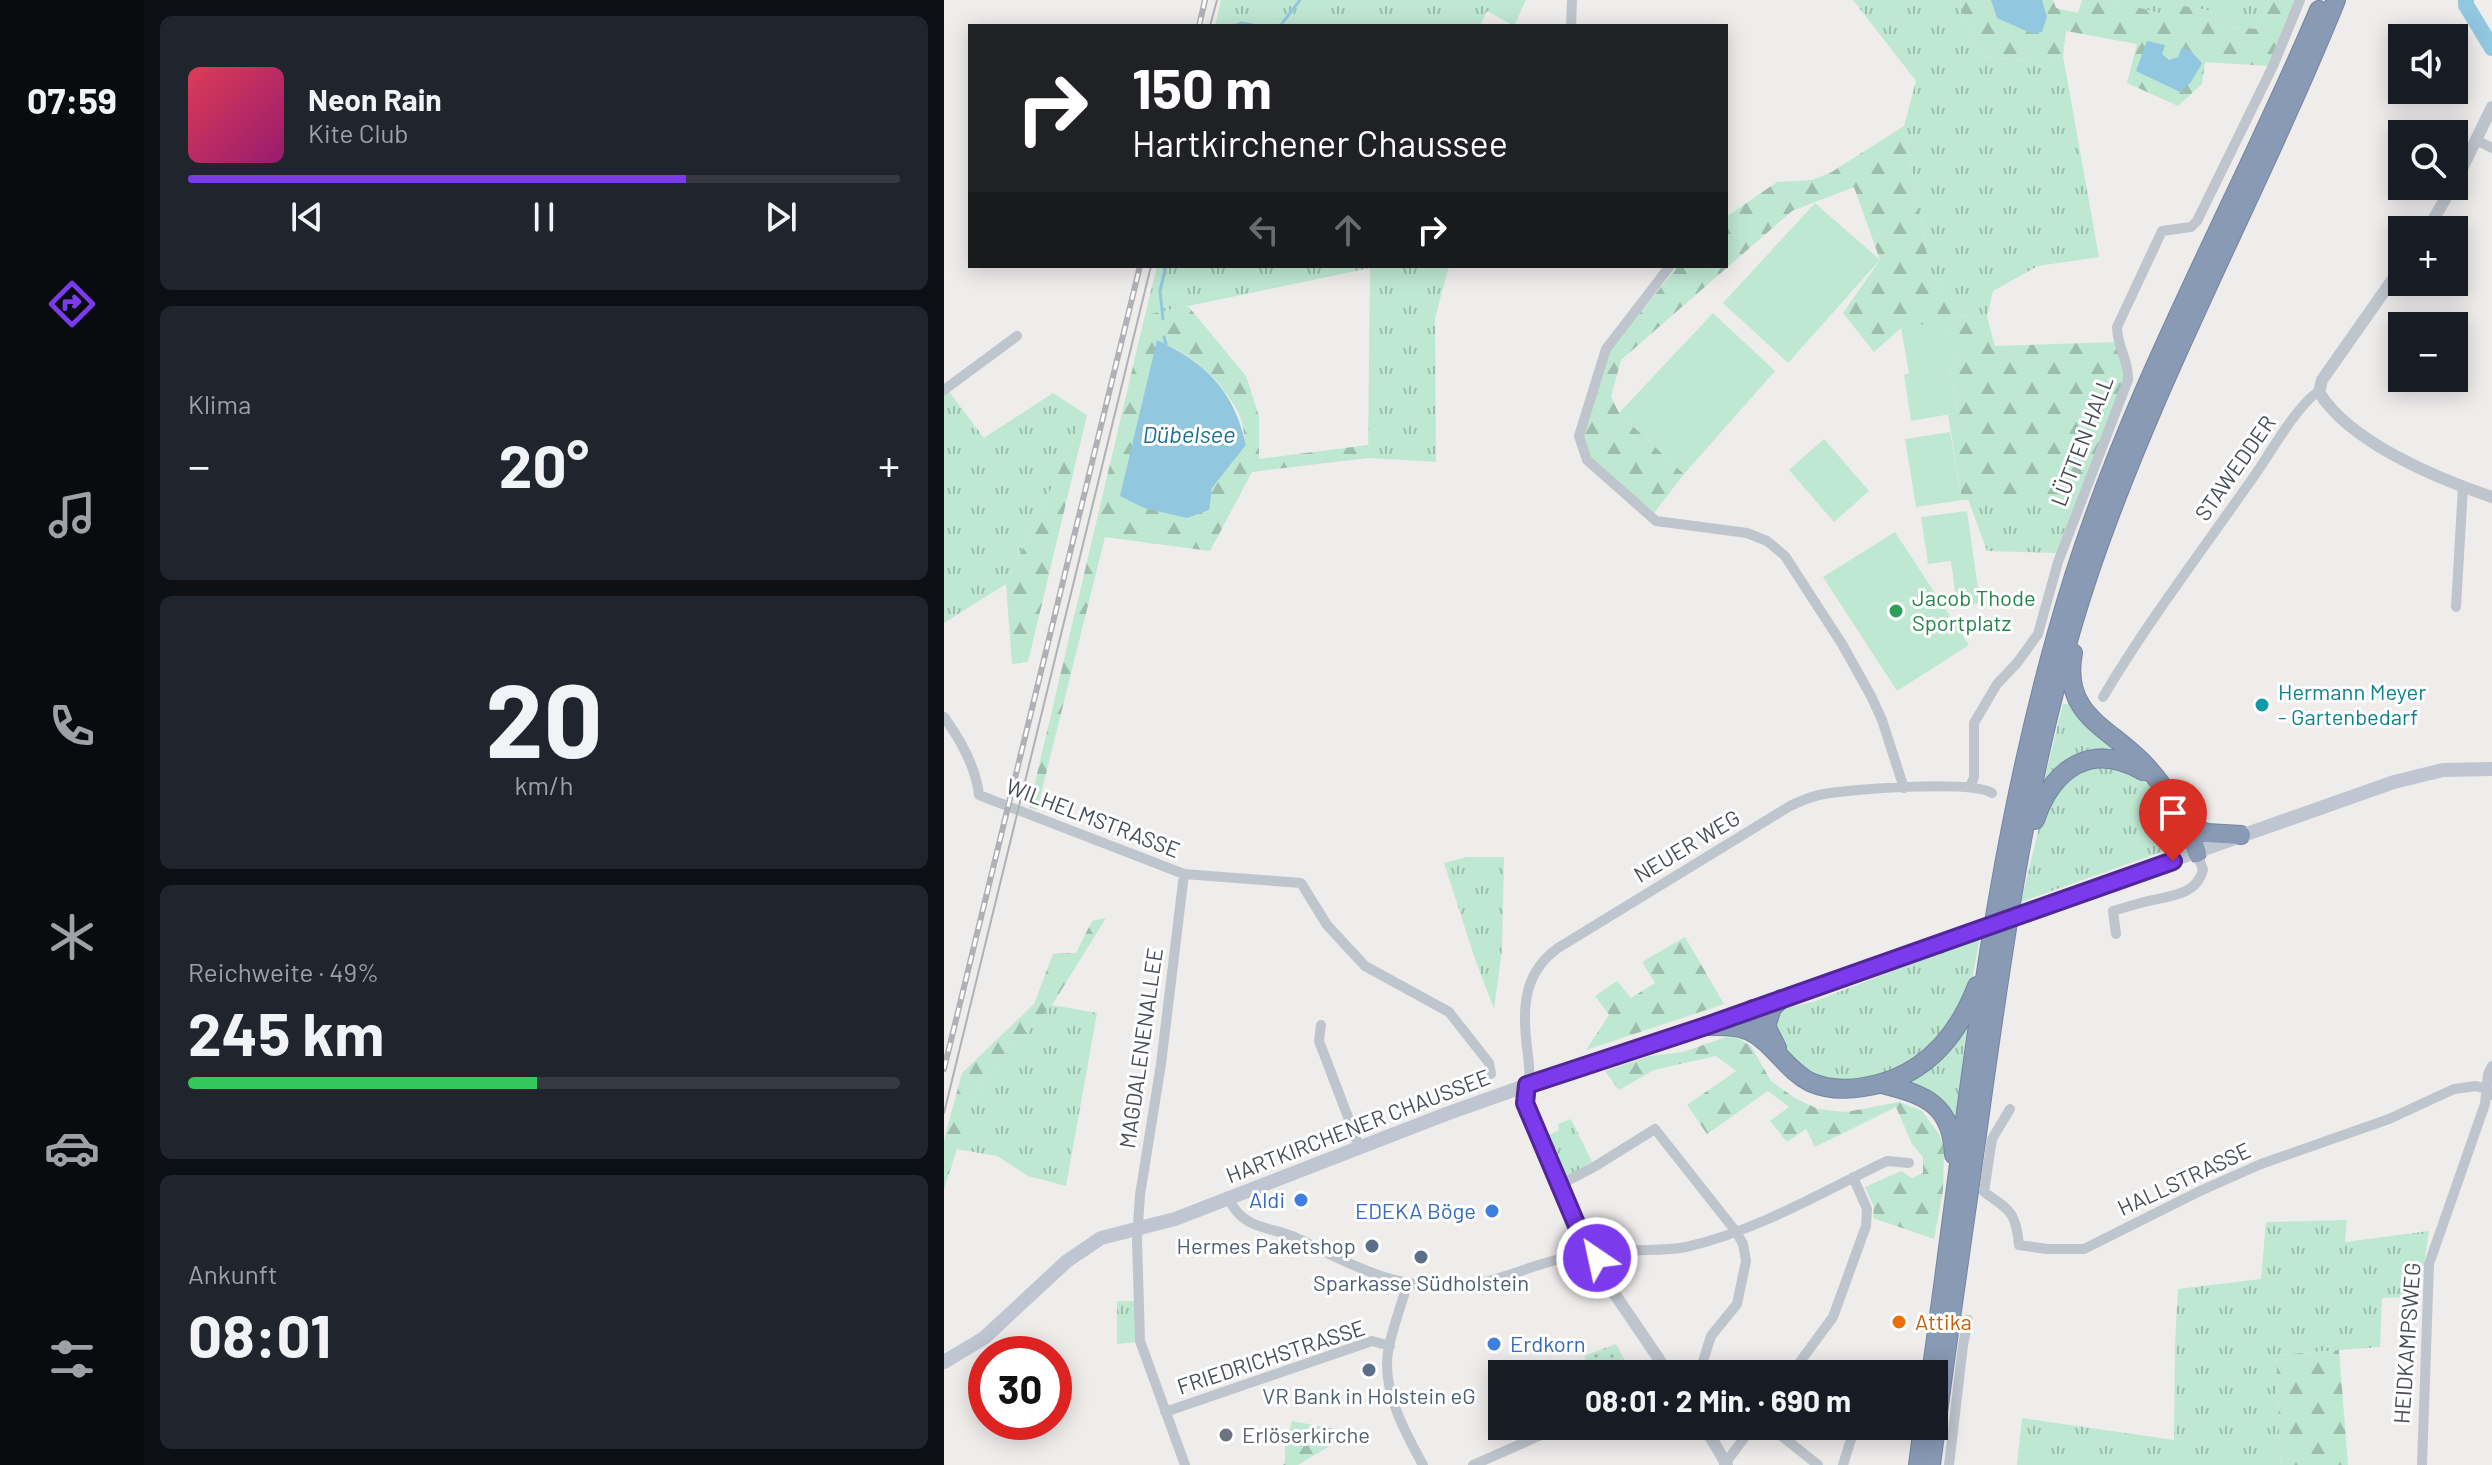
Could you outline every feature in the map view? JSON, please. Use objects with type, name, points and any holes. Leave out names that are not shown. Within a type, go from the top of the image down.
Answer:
[{"type":"highway","points":[[1933,1360],[1989,953],[2012,820],[2043,682],[2095,514],[2142,399],[2323,0]]},
{"type":"highway","points":[[1931,1465],[2013,888],[2041,748],[2086,582],[2113,504],[2154,404],[2282,126],[2336,0]]},
{"type":"highway","points":[[2086,582],[2082,617],[2070,667],[2075,695],[2089,717],[2135,755],[2158,781],[2185,824],[2197,853]]},
{"type":"highway","points":[[2013,888],[2042,801],[2065,771],[2085,761],[2116,759],[2158,781]]},
{"type":"highway","points":[[2185,824],[2207,833],[2241,835]]},
{"type":"highway","points":[[1753,1009],[1752,1021],[1784,1061],[1802,1077],[1823,1087],[1855,1089],[1882,1084],[1920,1066],[1936,1054],[1953,1034],[1968,1010],[1989,953]]},
{"type":"highway","points":[[1761,1031],[1772,1008],[1781,999]]},
{"type":"highway","points":[[1706,1026],[1761,1031]]},
{"type":"highway","points":[[1882,1084],[1926,1097],[1945,1117],[1954,1146],[1955,1199]]},
{"type":"highway","points":[[1918,1465],[1921,1440]]},
{"type":"main road","name":"HARTKIRCHENER CHAUSSEE","points":[[944,1362],[984,1338],[1088,1245],[1108,1235],[1138,1232],[1175,1219],[1359,1146],[1527,1085],[1706,1026],[2406,778],[2443,770],[2492,769]]},
{"type":"street","points":[[1571,24],[1572,0]]},
{"type":"street","name":"LÜTTEN HALL","points":[[1970,787],[1974,777],[1974,723],[1997,684],[2038,634],[2058,562],[2128,380],[2129,365],[2117,342],[2117,327],[2162,231],[2191,227],[2197,221],[2273,66],[2300,0]]},
{"type":"street","points":[[2468,156],[2492,107]]},
{"type":"street","points":[[2476,140],[2492,148]]},
{"type":"street","points":[[1668,268],[1606,349],[1579,436],[1587,460],[1656,521],[1747,533],[1767,541],[1785,556],[1842,644],[1871,696],[1891,744],[1904,788]]},
{"type":"street","name":"STAWEDDER","points":[[2103,697],[2309,398],[2319,392],[2322,380],[2388,286]]},
{"type":"street","points":[[944,390],[1017,336]]},
{"type":"street","points":[[2319,392],[2345,420],[2382,448],[2422,470],[2492,497]]},
{"type":"street","points":[[2456,607],[2463,487]]},
{"type":"street","name":"WILHELMSTRASSE","points":[[944,717],[962,745],[978,784],[979,795],[1184,874],[1301,883],[1327,925],[1365,966],[1449,1012],[1484,1056],[1491,1074]]},
{"type":"street","name":"NEUER WEG","points":[[1527,1085],[1532,1072],[1524,1002],[1535,972],[1550,953],[1797,803],[1825,794],[1904,788],[1970,787],[1992,793]]},
{"type":"street","points":[[2116,934],[2113,911],[2167,898],[2196,885],[2203,870],[2197,853]]},
{"type":"street","name":"MAGDALENENALLEE","points":[[1184,874],[1161,1064],[1140,1195],[1138,1232],[1140,1341],[1185,1465]]},
{"type":"street","points":[[1321,1025],[1319,1041],[1359,1146]]},
{"type":"street","points":[[2489,1092],[2492,1066]]},
{"type":"street","points":[[1527,1085],[1525,1103],[1591,1259],[1660,1360]]},
{"type":"street","name":"HALLSTRASSE","points":[[2010,1109],[1992,1139],[1984,1192],[2011,1210],[2017,1221],[2019,1245],[2084,1249],[2261,1164],[2389,1119],[2454,1089],[2472,1086],[2489,1092]]},
{"type":"street","name":"HEIDKAMPSWEG","points":[[2422,1465],[2429,1264],[2489,1092]]},
{"type":"street","points":[[1559,1185],[1655,1129],[1743,1244],[1746,1261],[1737,1304],[1711,1336],[1703,1360]]},
{"type":"street","points":[[1229,1199],[1235,1212],[1247,1222],[1285,1233],[1356,1268],[1407,1285],[1467,1286],[1551,1261],[1572,1257],[1591,1259],[1612,1252],[1682,1248],[1737,1233],[1887,1161],[1909,1163]]},
{"type":"street","points":[[1801,1360],[1833,1317],[1866,1226],[1867,1209],[1853,1177]]},
{"type":"street","points":[[1407,1285],[1390,1346],[1389,1375],[1393,1400],[1423,1465]]},
{"type":"street","points":[[1949,1465],[1968,1320]]},
{"type":"street","name":"FRIEDRICHSTRASSE","points":[[1165,1412],[1372,1341],[1390,1346]]},
{"type":"street","points":[[1473,1465],[1530,1440]]},
{"type":"street","points":[[1712,1440],[1725,1464],[1743,1440]]},
{"type":"street","points":[[1787,1440],[1818,1465]]},
{"type":"street","points":[[1843,1465],[1851,1440]]},
{"type":"green space","points":[[1221,0],[1526,0],[1515,24],[1487,11],[1481,24],[1215,24]]},
{"type":"green space","points":[[1853,0],[1958,0],[1980,57],[2029,60],[2043,68],[2063,56],[2099,257],[2038,266],[1993,291],[1987,317],[1956,315],[1930,271],[1904,126],[1916,81]]},
{"type":"green space","points":[[1958,0],[2053,0],[2056,8],[2078,13],[2082,0],[2111,0],[2174,17],[2174,4],[2215,12],[2217,26],[2259,29],[2268,0],[2296,0],[2268,66],[2205,62],[2202,84],[2178,106],[2127,83],[2137,44],[2066,31],[2063,56],[2043,68],[2029,60],[1980,57]]},
{"type":"green space","points":[[2111,0],[2268,0],[2259,29],[2217,26],[2215,12],[2174,4],[2174,18]]},
{"type":"green space","points":[[1904,126],[1930,271],[1956,315],[1987,317],[1995,346],[2114,342],[2126,367],[2126,381],[2077,500],[1962,500],[1948,415],[1957,412],[1950,367],[1955,366],[1947,321],[1901,328],[1874,352],[1843,313],[1880,260],[1854,187],[1792,211],[1728,267],[1728,216],[1777,182],[1812,180],[1830,173]]},
{"type":"green space","points":[[1815,203],[1880,260],[1788,363],[1723,303]]},
{"type":"green space","points":[[1157,268],[1370,268],[1145,315]]},
{"type":"green space","points":[[1370,268],[1448,268],[1435,318],[1436,462],[1368,458]]},
{"type":"green space","points":[[1676,268],[1727,268],[1621,360],[1611,397],[1619,413],[1684,474],[1654,513],[1591,458],[1584,436],[1611,349]]},
{"type":"green space","points":[[1188,306],[1246,376],[1259,416],[1259,459],[1368,445],[1368,458],[1252,472],[1210,551],[1105,537],[1037,810],[1029,808],[1145,315]],"holes":[[[1157,341],[1194,361],[1215,380],[1232,402],[1242,425],[1246,445],[1212,488],[1208,509]]]},
{"type":"green space","points":[[1713,313],[1775,371],[1684,474],[1619,413]]},
{"type":"green space","points":[[1947,320],[1955,366],[1950,367],[1957,413],[1911,421],[1904,375],[1909,373],[1901,328]]},
{"type":"green space","points":[[947,389],[984,438],[1053,393],[1087,415],[1080,419],[1073,442],[1006,584],[944,623],[944,391]]},
{"type":"green space","points":[[1087,415],[1028,662],[1012,664],[1006,584],[1073,442],[1080,418]]},
{"type":"green space","points":[[1950,432],[1962,500],[1916,507],[1905,439]]},
{"type":"green space","points":[[1824,439],[1869,491],[1834,522],[1789,470]]},
{"type":"green space","points":[[1968,499],[2077,500],[2056,553],[1987,551]]},
{"type":"green space","points":[[1967,511],[1980,603],[1957,606],[1951,561],[1928,564],[1921,517]]},
{"type":"green space","name":"Jacob Thode Sportplatz","points":[[1895,532],[1969,645],[1897,691],[1823,577]]},
{"type":"green space","points":[[2063,704],[2074,704],[2135,758],[2113,754],[2041,793]]},
{"type":"green space","points":[[2093,764],[2139,773],[2156,789],[2184,844],[2021,902],[2042,815],[2063,779]]},
{"type":"green space","points":[[1467,857],[1504,857],[1502,950],[1494,1009],[1444,863]]},
{"type":"green space","points":[[1106,918],[1052,1005],[987,1074],[971,1106],[944,1189],[944,1140],[962,1073],[1034,1004],[1053,954],[1076,953],[1092,921]]},
{"type":"green space","points":[[1685,937],[1724,1004],[1586,1050],[1609,1015],[1595,996],[1617,981],[1631,998],[1655,983],[1642,962]]},
{"type":"green space","points":[[1980,937],[1969,996],[1926,1056],[1873,1080],[1821,1081],[1793,1063],[1773,1026],[1782,1009],[1813,1002]]},
{"type":"green space","points":[[1052,1005],[1097,1013],[1066,1186],[1028,1176],[997,1156],[956,1149],[971,1106],[987,1074]]},
{"type":"green space","points":[[1971,1020],[1956,1124],[1899,1083]]},
{"type":"green space","points":[[1732,1035],[1751,1046],[1771,1081],[1818,1109],[1846,1112],[1899,1102],[1922,1111],[1944,1146],[1943,1191],[1934,1239],[1873,1218],[1874,1207],[1865,1187],[1901,1171],[1912,1178],[1923,1173],[1923,1157],[1912,1144],[1896,1107],[1815,1147],[1806,1129],[1787,1142],[1770,1121],[1789,1107],[1768,1091],[1707,1134],[1687,1105],[1736,1071],[1716,1056],[1654,1070],[1619,1090],[1605,1071],[1650,1056],[1683,1052]]},
{"type":"green space","points":[[1571,1119],[1592,1162],[1563,1179],[1545,1137],[1559,1130],[1558,1124]]},
{"type":"green space","points":[[2347,1220],[2345,1242],[2429,1231],[2419,1297],[2382,1298],[2380,1347],[2276,1355],[2281,1465],[2017,1465],[2022,1418],[2174,1440],[2178,1289],[2261,1279],[2266,1222]]},
{"type":"green space","points":[[1117,1301],[1137,1301],[1137,1342],[1117,1344]]},
{"type":"green space","points":[[1616,1344],[1625,1360],[1586,1360],[1584,1356]]},
{"type":"green space","points":[[2339,1350],[2348,1465],[2281,1465],[2276,1355]]},
{"type":"green space","points":[[1292,1421],[1334,1429],[1338,1441],[1298,1465],[1283,1465]]},
{"type":"water","points":[[1991,0],[2042,0],[2047,17],[2042,32],[2033,34],[1997,18]]},
{"type":"water","points":[[2147,41],[2165,45],[2162,54],[2169,60],[2178,57],[2182,48],[2191,51],[2202,63],[2191,82],[2180,92],[2136,71]]},
{"type":"water","name":"Dübelsee","points":[[1157,340],[1190,359],[1215,381],[1234,409],[1246,445],[1212,488],[1209,510],[1187,518],[1144,508],[1120,496]]},
{"type":"waterway","points":[[1282,24],[1300,0]]},
{"type":"waterway","points":[[2466,0],[2492,48]]},
{"type":"waterway","points":[[1239,24],[1247,24]]},
{"type":"waterway","points":[[1163,319],[1160,291],[1166,268]]},
{"type":"waterway","points":[[1164,337],[1166,344]]},
{"type":"tram line","points":[[1211,24],[1217,0]]},
{"type":"tram line","points":[[944,1113],[1151,268]]},
{"type":"railway","points":[[1199,24],[1205,0]]},
{"type":"railway","points":[[944,1069],[1140,268]]},
{"type":"place","name":"Jacob Thode Sportplatz","points":[[1896,611]]},
{"type":"place","name":"Hermann Meyer - Gartenbedarf","points":[[2262,705]]},
{"type":"place","name":"Aldi","points":[[1301,1200]]},
{"type":"place","name":"EDEKA Böge","points":[[1492,1211]]},
{"type":"place","name":"Hermes Paketshop","points":[[1372,1246]]},
{"type":"place","name":"Sparkasse Südholstein","points":[[1421,1257]]},
{"type":"place","name":"Attika","points":[[1899,1322]]},
{"type":"place","name":"Erdkorn","points":[[1494,1344]]},
{"type":"place","name":"VR Bank in Holstein eG","points":[[1369,1370]]},
{"type":"place","name":"Erlöserkirche","points":[[1226,1435]]},
{"type":"route","points":[[1597,1258],[1591,1259],[1554,1175],[1525,1103],[1527,1085],[1706,1026],[2173,861]]}]
